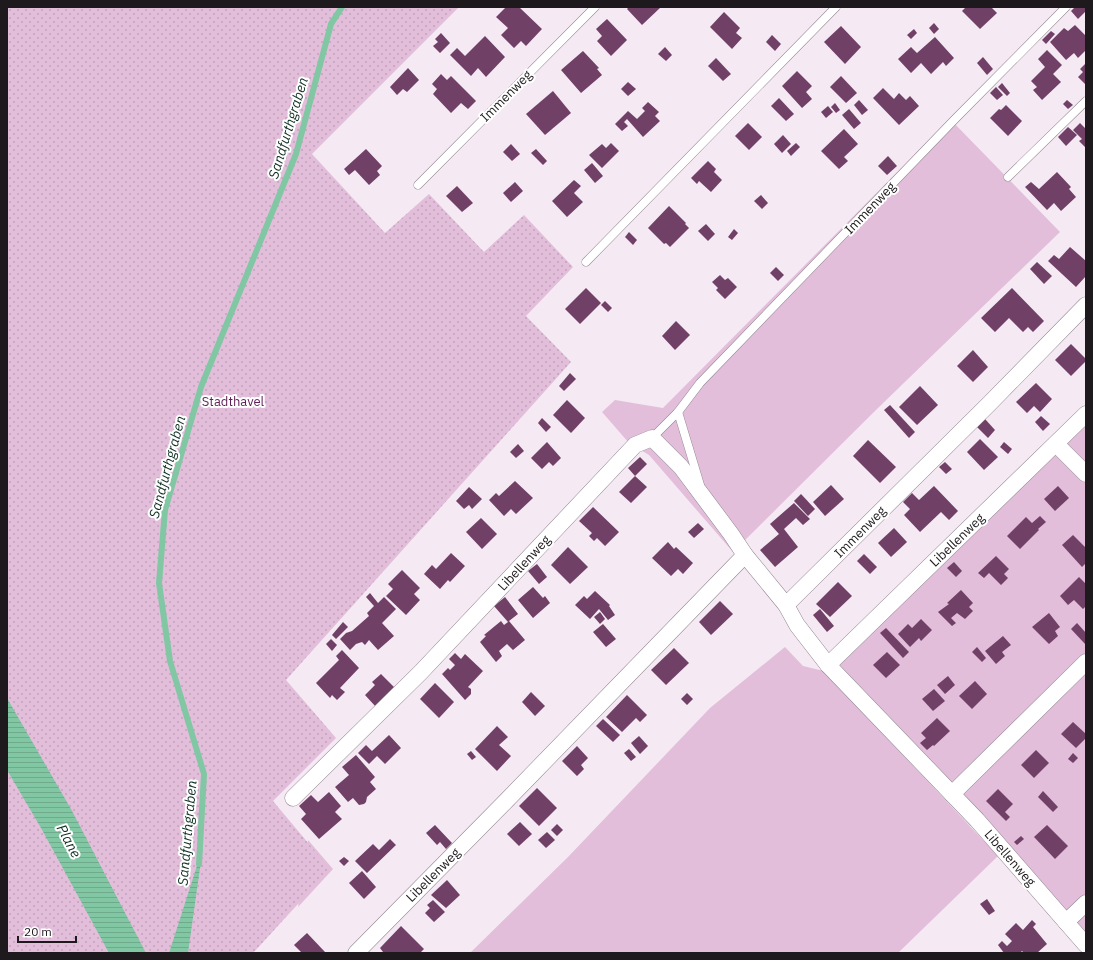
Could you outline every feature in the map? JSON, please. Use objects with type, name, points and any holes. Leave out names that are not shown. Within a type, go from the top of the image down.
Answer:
[{"type":"street","name":"Immenweg","points":[[786,605],[990,403],[1086,305]]},
{"type":"street","points":[[1086,414],[1056,444],[1086,474]]},
{"type":"street","name":"Libellenweg","points":[[293,798],[421,672],[635,446],[652,438],[681,467],[745,555],[786,605],[797,625],[828,666],[977,820],[1086,945]]},
{"type":"street","name":"Libellenweg","points":[[828,666],[1056,444]]},
{"type":"street","name":"Libellenweg","points":[[356,953],[745,555]]},
{"type":"street","points":[[952,794],[1086,662]]},
{"type":"street","points":[[1066,922],[1086,903]]},
{"type":"lane","name":"Immenweg","points":[[418,185],[595,7]]},
{"type":"lane","points":[[586,262],[836,7]]},
{"type":"lane","name":"Immenweg","points":[[652,438],[678,412],[700,383],[1066,7]]},
{"type":"lane","points":[[1008,177],[1086,101]]},
{"type":"lane","points":[[678,412],[704,499]]},
{"type":"green space","name":"Stadthavel","points":[[7,7],[459,7],[312,154],[385,233],[429,194],[484,252],[524,215],[573,267],[526,316],[571,362],[286,680],[336,738],[273,801],[330,869],[253,953],[7,953]]},
{"type":"green space","points":[[950,119],[1060,232],[878,408],[733,552],[649,455],[629,443],[602,412],[615,400],[663,408]]},
{"type":"green space","points":[[1086,419],[1086,936],[963,794],[839,664]]},
{"type":"green space","points":[[785,647],[803,666],[824,671],[998,856],[898,953],[470,953],[568,857],[710,708]]},
{"type":"green space","points":[[308,840],[333,869],[298,907]]},
{"type":"water","name":"Plane","points":[[7,698],[71,809],[146,953],[109,953],[41,828],[7,770]]},
{"type":"water","points":[[203,847],[188,953],[169,953]]},
{"type":"building","points":[[506,7],[519,7],[542,29],[526,46],[521,41],[514,48],[501,35],[508,28],[496,17]]},
{"type":"building","points":[[629,7],[661,7],[642,25],[627,9]]},
{"type":"building","points":[[966,7],[991,7],[997,13],[980,29],[962,11]]},
{"type":"building","points":[[1075,7],[1086,8],[1086,11],[1078,19],[1071,11]]},
{"type":"building","points":[[724,12],[740,28],[736,33],[742,38],[732,49],[710,27]]},
{"type":"building","points":[[607,19],[627,40],[611,56],[597,41],[602,36],[596,29]]},
{"type":"building","points":[[934,23],[939,29],[934,34],[929,28]]},
{"type":"building","points":[[1075,25],[1086,36],[1086,50],[1078,58],[1074,53],[1066,60],[1050,42],[1064,28],[1068,31]]},
{"type":"building","points":[[841,26],[861,47],[845,64],[824,42]]},
{"type":"building","points":[[914,29],[917,33],[911,39],[907,35]]},
{"type":"building","points":[[1051,31],[1055,34],[1046,44],[1042,40]]},
{"type":"building","points":[[441,33],[450,43],[440,53],[433,46],[438,42],[435,39]]},
{"type":"building","points":[[772,35],[781,44],[775,51],[766,42]]},
{"type":"building","points":[[485,36],[505,57],[486,77],[478,68],[471,76],[450,55],[457,48],[465,56]]},
{"type":"building","points":[[935,37],[954,58],[946,66],[943,62],[931,74],[921,63],[911,73],[898,59],[911,47],[917,53]]},
{"type":"building","points":[[665,47],[672,55],[666,61],[658,54]]},
{"type":"building","points":[[1047,50],[1062,65],[1053,74],[1061,82],[1042,100],[1033,90],[1037,87],[1031,81],[1045,67],[1038,59]]},
{"type":"building","points":[[583,51],[599,68],[597,69],[602,75],[581,93],[561,70]]},
{"type":"building","points":[[983,57],[993,69],[987,75],[977,63]]},
{"type":"building","points":[[716,58],[731,74],[723,81],[708,66]]},
{"type":"building","points":[[1086,63],[1086,85],[1078,77],[1083,72],[1080,69]]},
{"type":"building","points":[[408,68],[419,80],[407,92],[403,89],[397,95],[390,87]]},
{"type":"building","points":[[797,71],[812,86],[806,92],[812,99],[802,108],[782,86]]},
{"type":"building","points":[[441,74],[447,80],[451,76],[476,101],[468,109],[461,103],[451,113],[433,94],[437,89],[432,84]]},
{"type":"building","points":[[841,76],[857,93],[846,103],[830,87]]},
{"type":"building","points":[[628,82],[636,89],[628,96],[621,89]]},
{"type":"building","points":[[1002,83],[1010,93],[1007,96],[998,87]]},
{"type":"building","points":[[996,87],[1003,95],[997,100],[990,93]]},
{"type":"building","points":[[883,88],[894,99],[899,93],[906,100],[910,96],[919,106],[899,125],[873,98]]},
{"type":"building","points":[[553,91],[571,113],[545,135],[526,114]]},
{"type":"building","points":[[779,98],[794,114],[786,121],[771,106]]},
{"type":"building","points":[[859,100],[868,110],[862,115],[854,105]]},
{"type":"building","points":[[1067,100],[1073,105],[1068,109],[1063,104]]},
{"type":"building","points":[[648,102],[659,112],[655,116],[660,121],[643,137],[627,119],[624,122],[628,126],[622,131],[615,124],[628,111],[637,119],[645,111],[642,108]]},
{"type":"building","points":[[835,103],[840,110],[836,113],[831,107]]},
{"type":"building","points":[[1006,105],[1022,121],[1008,136],[990,118],[999,109],[1001,110]]},
{"type":"building","points":[[828,106],[833,112],[826,118],[821,112]]},
{"type":"building","points":[[849,109],[861,123],[854,129],[842,115]]},
{"type":"building","points":[[748,123],[762,137],[749,150],[735,136]]},
{"type":"building","points":[[1080,123],[1086,129],[1086,148],[1079,141],[1082,139],[1073,130]]},
{"type":"building","points":[[1068,127],[1077,135],[1066,146],[1058,137]]},
{"type":"building","points":[[844,129],[858,144],[844,157],[848,161],[839,169],[821,151]]},
{"type":"building","points":[[783,135],[791,144],[782,153],[774,144]]},
{"type":"building","points":[[611,143],[619,151],[602,168],[589,155],[602,144],[606,148]]},
{"type":"building","points":[[796,143],[800,147],[791,156],[787,151]]},
{"type":"building","points":[[511,144],[520,154],[512,161],[503,152]]},
{"type":"building","points":[[366,149],[382,166],[377,171],[380,175],[369,185],[355,170],[349,175],[344,169]]},
{"type":"building","points":[[536,149],[547,161],[543,165],[531,153]]},
{"type":"building","points":[[888,156],[897,166],[887,175],[878,166]]},
{"type":"building","points":[[708,161],[716,169],[714,172],[722,180],[711,192],[699,181],[697,184],[691,178]]},
{"type":"building","points":[[592,163],[603,176],[595,183],[584,170]]},
{"type":"building","points":[[1057,172],[1071,187],[1069,189],[1076,197],[1061,211],[1054,203],[1047,210],[1025,187],[1031,182],[1039,189]]},
{"type":"building","points":[[574,180],[581,186],[574,193],[583,202],[567,217],[552,201]]},
{"type":"building","points":[[515,182],[523,191],[511,202],[503,193]]},
{"type":"building","points":[[457,186],[473,203],[462,212],[446,196]]},
{"type":"building","points":[[761,195],[768,203],[762,209],[754,201]]},
{"type":"building","points":[[669,206],[689,228],[670,247],[666,243],[664,244],[648,228]]},
{"type":"building","points":[[706,224],[715,234],[708,241],[698,231]]},
{"type":"building","points":[[734,229],[738,233],[732,240],[728,237]]},
{"type":"building","points":[[629,232],[637,240],[633,245],[625,237]]},
{"type":"building","points":[[1070,247],[1086,261],[1086,276],[1076,287],[1048,261],[1054,255],[1059,259]]},
{"type":"building","points":[[1037,262],[1052,276],[1044,284],[1030,269]]},
{"type":"building","points":[[776,267],[784,275],[778,281],[770,273]]},
{"type":"building","points":[[720,275],[725,280],[728,278],[737,287],[725,299],[716,290],[718,288],[712,282]]},
{"type":"building","points":[[586,288],[601,303],[580,324],[565,309]]},
{"type":"building","points":[[1012,288],[1044,321],[1033,332],[1028,327],[1023,332],[1009,318],[995,332],[981,318]]},
{"type":"building","points":[[605,301],[612,308],[608,312],[601,305]]},
{"type":"building","points":[[676,321],[690,335],[675,350],[662,336]]},
{"type":"building","points":[[1071,344],[1086,359],[1086,361],[1071,376],[1055,360]]},
{"type":"building","points":[[973,350],[988,367],[973,382],[957,366]]},
{"type":"building","points":[[570,373],[576,379],[564,391],[559,386]]},
{"type":"building","points":[[1036,383],[1052,399],[1040,412],[1034,406],[1027,413],[1016,402]]},
{"type":"building","points":[[920,386],[938,405],[917,425],[899,407]]},
{"type":"building","points":[[567,400],[585,418],[571,433],[553,415]]},
{"type":"building","points":[[890,405],[915,432],[909,438],[884,410]]},
{"type":"building","points":[[1041,416],[1050,424],[1043,431],[1035,422]]},
{"type":"building","points":[[542,418],[551,427],[546,432],[538,423]]},
{"type":"building","points":[[985,419],[995,430],[988,438],[977,427]]},
{"type":"building","points":[[980,439],[998,457],[984,470],[967,452]]},
{"type":"building","points":[[868,440],[896,467],[880,483],[853,456]]},
{"type":"building","points":[[547,442],[561,458],[553,466],[549,462],[542,469],[531,458]]},
{"type":"building","points":[[1004,442],[1012,449],[1008,454],[1000,447]]},
{"type":"building","points":[[518,444],[524,451],[516,458],[510,452]]},
{"type":"building","points":[[640,457],[647,464],[635,476],[628,468]]},
{"type":"building","points":[[945,462],[952,469],[946,474],[939,467]]},
{"type":"building","points":[[635,476],[647,487],[631,503],[619,492]]},
{"type":"building","points":[[515,481],[533,498],[516,514],[511,509],[504,516],[489,500],[496,493],[499,496]]},
{"type":"building","points":[[831,485],[844,499],[825,516],[813,502]]},
{"type":"building","points":[[934,486],[958,511],[949,520],[941,512],[920,532],[904,515],[910,509],[903,502],[912,493],[919,500]]},
{"type":"building","points":[[1058,486],[1069,498],[1055,511],[1044,499]]},
{"type":"building","points":[[469,487],[482,499],[472,509],[469,505],[464,509],[456,501]]},
{"type":"building","points":[[801,494],[815,509],[808,516],[794,501]]},
{"type":"building","points":[[794,503],[810,519],[803,525],[796,518],[784,529],[798,547],[775,567],[760,550],[779,534],[770,524]]},
{"type":"building","points":[[593,507],[619,532],[605,546],[597,538],[594,541],[589,536],[592,533],[579,521]]},
{"type":"building","points":[[1040,516],[1046,522],[1020,549],[1007,536],[1026,517],[1032,523]]},
{"type":"building","points":[[481,518],[497,534],[482,549],[466,532]]},
{"type":"building","points":[[698,523],[704,529],[694,538],[688,532]]},
{"type":"building","points":[[894,528],[907,542],[891,557],[878,543]]},
{"type":"building","points":[[1073,535],[1086,548],[1086,563],[1082,567],[1062,545]]},
{"type":"building","points":[[668,542],[674,549],[676,547],[693,563],[683,574],[678,569],[671,576],[652,558]]},
{"type":"building","points":[[568,547],[588,567],[570,584],[551,565]]},
{"type":"building","points":[[451,553],[465,566],[450,582],[448,580],[440,589],[424,574],[432,565],[436,569]]},
{"type":"building","points":[[864,554],[877,567],[870,574],[857,561]]},
{"type":"building","points":[[996,556],[1009,569],[1004,574],[1008,578],[1001,585],[989,573],[984,578],[978,573]]},
{"type":"building","points":[[954,562],[962,571],[956,577],[947,568]]},
{"type":"building","points":[[537,564],[547,577],[539,584],[528,571]]},
{"type":"building","points":[[402,570],[420,588],[414,594],[420,600],[406,615],[386,596],[393,589],[388,584]]},
{"type":"building","points":[[1079,577],[1086,584],[1086,606],[1083,609],[1074,600],[1068,605],[1060,596]]},
{"type":"building","points":[[838,582],[852,596],[830,617],[816,604]]},
{"type":"building","points":[[533,587],[543,598],[545,596],[550,603],[533,618],[518,600]]},
{"type":"building","points":[[961,590],[973,603],[969,607],[973,611],[965,619],[957,613],[951,618],[956,623],[952,626],[938,612],[949,604],[947,603]]},
{"type":"building","points":[[595,591],[610,605],[609,606],[615,615],[608,620],[599,609],[590,619],[575,605],[584,596],[587,599]]},
{"type":"building","points":[[370,593],[378,603],[384,597],[396,609],[382,623],[394,636],[378,650],[369,640],[365,645],[362,642],[356,644],[350,650],[340,639],[369,616],[367,613],[374,606],[366,597]]},
{"type":"building","points":[[505,597],[518,614],[509,621],[525,640],[513,650],[507,644],[499,651],[502,656],[496,662],[480,642],[486,636],[484,635],[501,621],[504,625],[508,622],[494,606]]},
{"type":"building","points":[[720,601],[733,614],[711,635],[699,622]]},
{"type":"building","points":[[820,609],[834,626],[827,632],[813,615]]},
{"type":"building","points":[[600,612],[605,619],[600,624],[594,617]]},
{"type":"building","points":[[1049,613],[1060,627],[1055,631],[1058,636],[1049,644],[1032,627]]},
{"type":"building","points":[[921,619],[932,630],[921,641],[919,638],[910,647],[898,634],[908,624],[912,628]]},
{"type":"building","points":[[343,622],[348,627],[336,639],[332,635]]},
{"type":"building","points":[[1077,623],[1086,633],[1086,645],[1071,629]]},
{"type":"building","points":[[603,624],[616,639],[606,647],[593,632]]},
{"type":"building","points":[[886,628],[909,652],[903,658],[880,633]]},
{"type":"building","points":[[1003,636],[1011,645],[1002,652],[1005,656],[996,664],[985,651]]},
{"type":"building","points":[[331,639],[337,645],[332,651],[326,644]]},
{"type":"building","points":[[977,647],[986,658],[982,662],[972,652]]},
{"type":"building","points":[[674,648],[689,663],[666,685],[651,670]]},
{"type":"building","points":[[342,650],[359,668],[340,688],[345,692],[337,700],[332,695],[330,698],[316,683],[339,660],[336,656]]},
{"type":"building","points":[[887,652],[900,665],[886,678],[873,665]]},
{"type":"building","points":[[455,653],[461,659],[465,654],[483,671],[468,687],[471,689],[471,694],[465,700],[442,674],[448,668],[450,670],[455,665],[449,659]]},
{"type":"building","points":[[381,674],[395,688],[376,707],[365,695],[375,685],[372,682]]},
{"type":"building","points":[[948,676],[955,685],[945,694],[937,685]]},
{"type":"building","points":[[975,681],[987,694],[972,709],[959,696]]},
{"type":"building","points":[[435,683],[454,702],[439,718],[420,699]]},
{"type":"building","points":[[934,689],[945,701],[933,711],[922,699]]},
{"type":"building","points":[[531,692],[545,706],[535,716],[522,702]]},
{"type":"building","points":[[687,693],[693,699],[687,705],[681,699]]},
{"type":"building","points":[[627,695],[647,715],[640,722],[636,718],[622,732],[606,717]]},
{"type":"building","points":[[937,718],[950,731],[934,746],[933,745],[927,750],[920,743],[926,738],[921,733]]},
{"type":"building","points":[[603,719],[620,735],[613,742],[596,726]]},
{"type":"building","points":[[1073,722],[1086,734],[1086,738],[1076,748],[1061,734]]},
{"type":"building","points":[[497,726],[508,737],[499,745],[511,756],[497,771],[475,749]]},
{"type":"building","points":[[389,735],[401,748],[385,764],[377,756],[369,764],[358,753],[366,745],[372,751]]},
{"type":"building","points":[[639,736],[648,746],[640,754],[631,743]]},
{"type":"building","points":[[577,746],[588,758],[581,765],[584,769],[577,776],[562,761]]},
{"type":"building","points":[[629,749],[636,757],[631,761],[624,753]]},
{"type":"building","points":[[1036,750],[1049,763],[1034,778],[1021,765]]},
{"type":"building","points":[[471,751],[476,757],[472,760],[467,754]]},
{"type":"building","points":[[1073,753],[1078,758],[1073,763],[1068,759]]},
{"type":"building","points":[[356,755],[375,777],[370,782],[376,789],[367,797],[364,804],[359,805],[353,798],[348,802],[335,787],[349,775],[342,767]]},
{"type":"building","points":[[537,788],[557,808],[539,826],[519,806]]},
{"type":"building","points":[[998,789],[1013,804],[1005,812],[1010,817],[1006,821],[986,801]]},
{"type":"building","points":[[1043,791],[1058,807],[1053,812],[1038,797]]},
{"type":"building","points":[[329,792],[341,806],[335,812],[342,819],[319,839],[301,819],[306,814],[299,806],[311,795],[318,802]]},
{"type":"building","points":[[520,822],[532,834],[519,846],[507,834]]},
{"type":"building","points":[[557,824],[563,830],[557,836],[551,830]]},
{"type":"building","points":[[435,825],[452,843],[446,849],[440,842],[437,845],[426,833]]},
{"type":"building","points":[[1047,825],[1068,846],[1055,859],[1034,837]]},
{"type":"building","points":[[547,832],[555,840],[546,848],[538,840]]},
{"type":"building","points":[[1021,836],[1024,839],[1017,845],[1014,842]]},
{"type":"building","points":[[390,839],[396,845],[367,873],[355,861],[373,844],[379,850]]},
{"type":"building","points":[[344,857],[349,861],[344,866],[339,861]]},
{"type":"building","points":[[362,871],[376,887],[364,899],[349,883]]},
{"type":"building","points":[[447,880],[460,895],[446,908],[431,895]]},
{"type":"building","points":[[987,899],[995,911],[989,915],[980,904]]},
{"type":"building","points":[[433,900],[445,912],[434,922],[425,913],[430,908],[427,905]]},
{"type":"building","points":[[1032,920],[1036,924],[1033,927],[1047,944],[1037,953],[1024,953],[1022,951],[1020,953],[1004,953],[998,945],[1002,941],[1007,946],[1012,941],[1005,934],[1016,923],[1023,930]]},
{"type":"building","points":[[401,926],[424,949],[420,953],[382,953],[383,952],[380,948]]},
{"type":"building","points":[[307,933],[325,952],[324,953],[302,953],[294,945]]},
{"type":"waterway","name":"Sandfurthgraben","points":[[199,864],[204,774],[170,661],[159,583],[165,510],[201,387],[296,154],[331,24],[342,7]]}]
